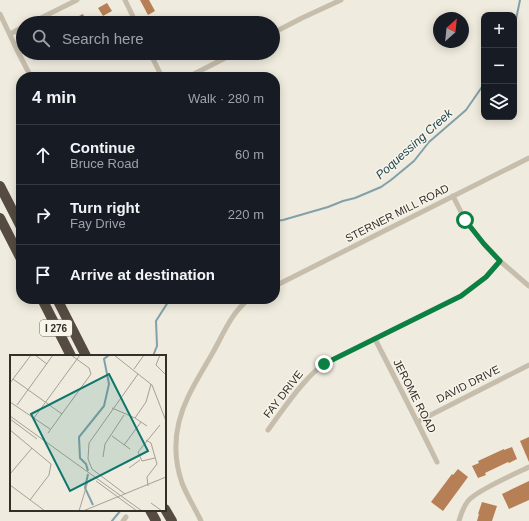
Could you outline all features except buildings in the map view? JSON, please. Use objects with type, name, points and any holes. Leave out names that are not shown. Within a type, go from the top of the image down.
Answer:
[{"type":"highway","points":[[0,186],[16,217]]},
{"type":"highway","points":[[0,218],[16,249]]},
{"type":"highway","name":"I 276","points":[[45,304],[70,355]]},
{"type":"highway","name":"I 276","points":[[60,304],[86,355]]},
{"type":"highway","points":[[166,510],[172,521]]},
{"type":"highway","points":[[151,511],[156,521]]},
{"type":"street","points":[[45,16],[76,0]]},
{"type":"street","points":[[125,0],[133,16]]},
{"type":"street","points":[[280,29],[340,0]]},
{"type":"street","points":[[0,14],[16,48]]},
{"type":"street","points":[[10,34],[16,31]]},
{"type":"street","points":[[22,60],[28,72]]},
{"type":"street","points":[[154,60],[160,72]]},
{"type":"street","points":[[198,72],[221,60]]},
{"type":"street","name":"STERNER MILL ROAD","points":[[280,283],[529,158]]},
{"type":"street","points":[[453,196],[469,225],[487,248],[529,286]]},
{"type":"street","name":"FAY DRIVE","points":[[268,430],[289,400],[318,368],[461,296],[486,277],[500,261]]},
{"type":"street","points":[[201,521],[185,490],[178,470],[176,437],[179,420],[190,392],[232,317],[242,304]]},
{"type":"street","name":"JEROME ROAD","points":[[375,339],[437,462]]},
{"type":"street","name":"DAVID DRIVE","points":[[417,422],[529,365]]},
{"type":"street","points":[[459,521],[461,512],[469,500],[484,489],[529,467]]},
{"type":"waterway","name":"Poquessing Creek","points":[[517,14],[520,0]]},
{"type":"waterway","name":"Poquessing Creek","points":[[280,220],[328,207],[381,187],[414,161],[429,142],[466,110],[481,88]]},
{"type":"waterway","name":"Poquessing Creek","points":[[153,355],[157,346],[156,321],[167,304]]},
{"type":"waterway","name":"Poquessing Creek","points":[[112,521],[120,511]]},
{"type":"route","points":[[324,364],[461,296],[486,277],[500,261],[465,220]]}]
